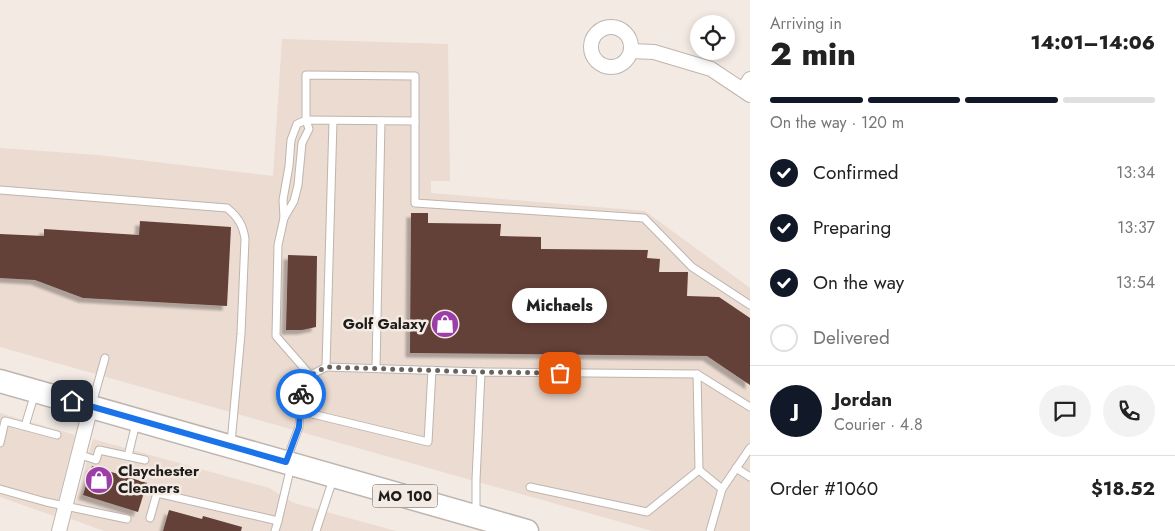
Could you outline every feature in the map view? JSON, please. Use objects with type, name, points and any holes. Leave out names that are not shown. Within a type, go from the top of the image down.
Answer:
[{"type":"main road","name":"MO 100","points":[[0,380],[527,531]]},
{"type":"street","points":[[631,51],[654,52],[711,69],[748,88]]},
{"type":"street","points":[[59,531],[91,406]]},
{"type":"lane","points":[[284,218],[294,201],[302,143],[308,129],[306,120],[306,75],[415,76],[415,203],[644,218],[692,266],[750,305]]},
{"type":"lane","points":[[310,375],[276,336],[278,245],[284,218],[283,200],[291,140],[297,124],[306,120],[415,121]]},
{"type":"lane","points":[[326,367],[333,121]]},
{"type":"lane","points":[[376,368],[381,121]]},
{"type":"lane","points":[[0,190],[227,208],[237,216],[244,228],[245,239],[241,334],[230,446]]},
{"type":"lane","points":[[91,406],[105,358]]},
{"type":"lane","points":[[275,531],[289,463],[299,427],[302,380],[326,367],[481,372],[697,374],[750,408]]},
{"type":"lane","points":[[300,411],[428,442],[432,370]]},
{"type":"lane","points":[[476,516],[481,372]]},
{"type":"lane","points":[[697,374],[698,470]]},
{"type":"lane","points":[[26,426],[36,391]]},
{"type":"lane","points":[[128,456],[137,420]]},
{"type":"lane","points":[[0,443],[5,421],[57,435]]},
{"type":"lane","points":[[710,531],[722,489],[750,448]]},
{"type":"lane","points":[[78,454],[96,460],[99,450],[145,460]]},
{"type":"lane","points":[[736,468],[750,477]]},
{"type":"lane","points":[[530,487],[647,512],[698,470]]},
{"type":"lane","points":[[698,470],[722,489]]},
{"type":"lane","points":[[316,531],[334,476]]},
{"type":"lane","points":[[0,489],[65,506],[127,519]]},
{"type":"lane","points":[[150,518],[157,493],[278,521]]},
{"type":"shaded area","points":[[282,39],[448,44],[450,181],[431,181],[431,193],[645,211],[750,288],[750,531],[652,531],[0,347],[0,148],[98,155],[273,176]]},
{"type":"shaded area","points":[[0,413],[75,435],[54,516],[0,497]]},
{"type":"shaded area","points":[[93,439],[269,488],[294,503],[396,531],[104,531],[71,519]]},
{"type":"building","points":[[411,213],[428,213],[428,223],[501,224],[500,236],[541,237],[541,249],[648,250],[647,258],[660,259],[659,272],[688,272],[687,296],[719,297],[750,318],[750,385],[707,356],[410,353]]},
{"type":"building","points":[[140,221],[231,227],[227,306],[83,298],[35,280],[0,278],[0,234],[44,236],[44,229],[139,235]]},
{"type":"building","points":[[288,255],[317,256],[316,327],[302,330],[286,330]]},
{"type":"building","points":[[92,466],[147,483],[138,512],[83,495]]},
{"type":"building","points":[[169,510],[202,519],[203,516],[242,527],[241,531],[163,531]]},
{"type":"way so far","points":[[301,394],[302,380],[326,367],[560,373]]},
{"type":"place","name":"Golf Galaxy","points":[[445,324]]},
{"type":"place","name":"Michaels","points":[[560,373]]},
{"type":"place","name":"Claychester Cleaners","points":[[99,480]]},
{"type":"route","points":[[72,401],[286,462],[299,427],[301,394]]}]
